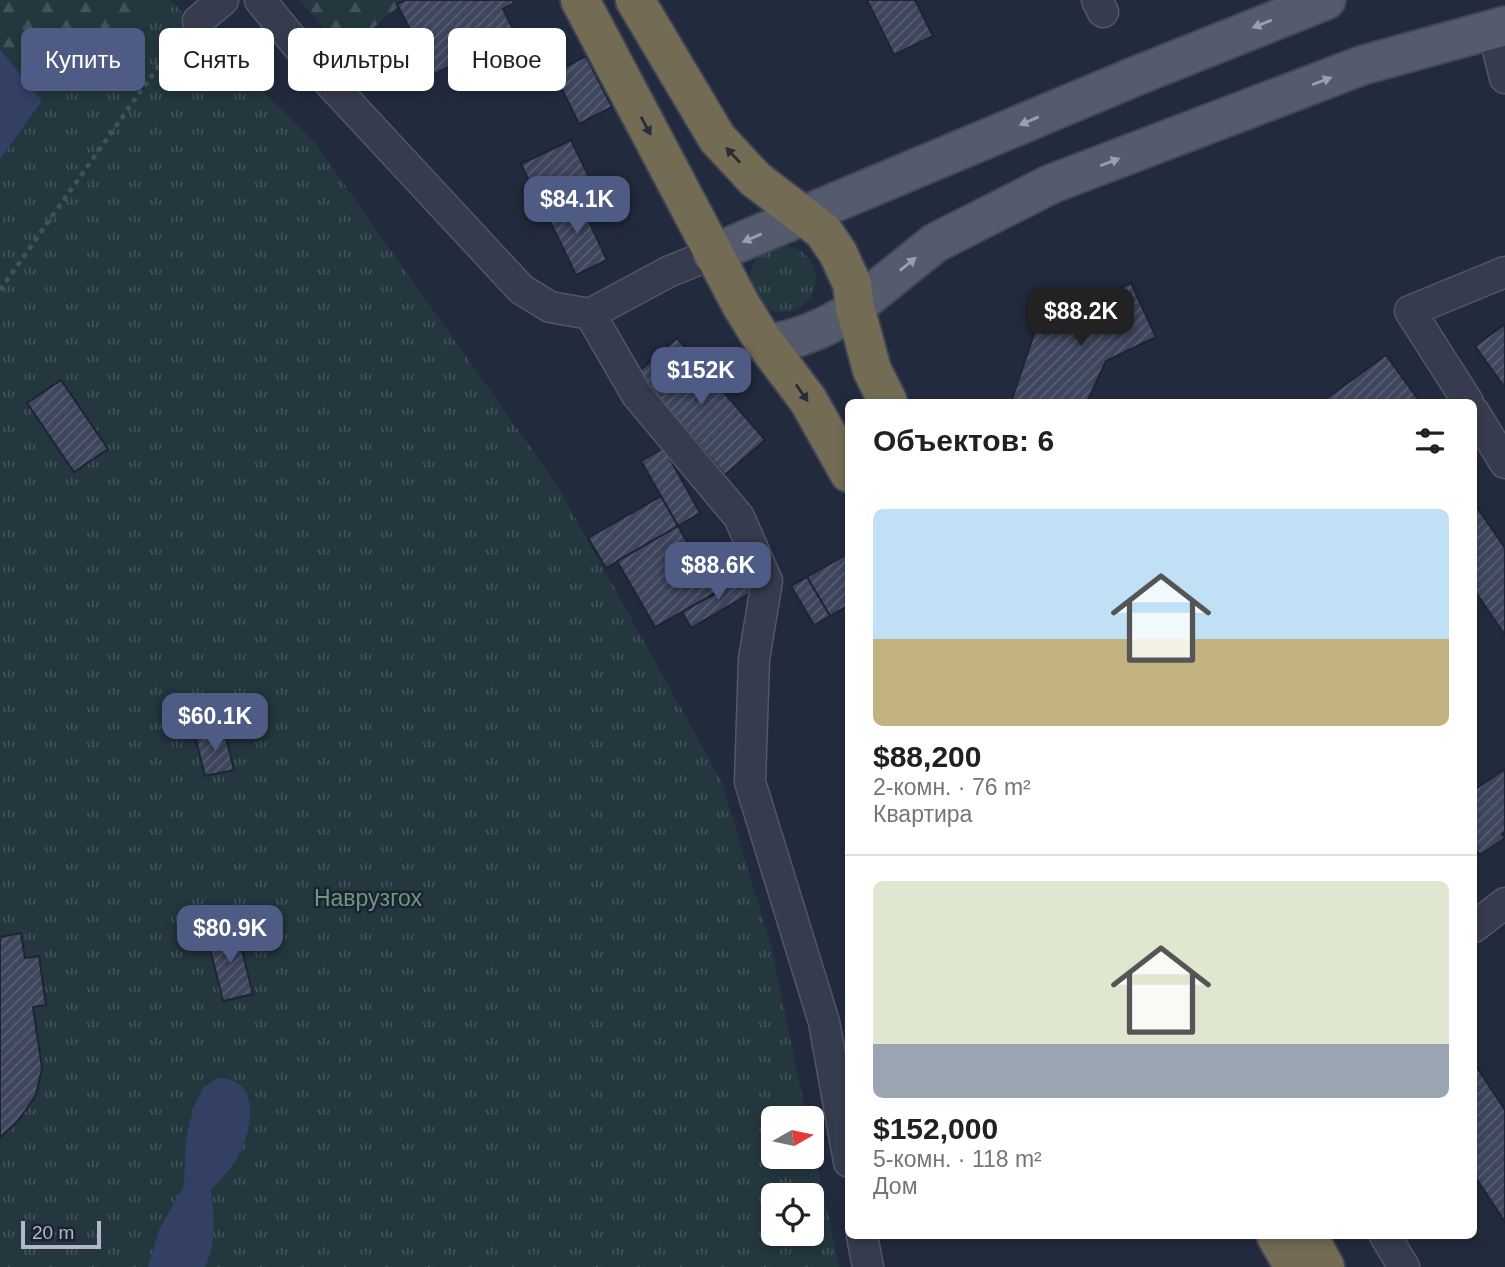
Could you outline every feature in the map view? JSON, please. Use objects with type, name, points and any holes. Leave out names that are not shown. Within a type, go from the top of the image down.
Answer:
[{"type":"highway","points":[[580,0],[741,305],[808,400],[845,466]]},
{"type":"highway","points":[[635,0],[717,138],[755,179],[823,231],[838,253],[852,284],[855,307],[872,370],[886,399]]},
{"type":"highway","points":[[1278,1239],[1294,1267]]},
{"type":"highway","points":[[1310,1239],[1325,1267]]},
{"type":"main road","points":[[712,254],[1173,61],[1326,0]]},
{"type":"main road","points":[[767,344],[790,341],[812,333],[844,316],[935,243],[1051,184],[1363,65],[1499,27]]},
{"type":"street","points":[[198,21],[223,0]]},
{"type":"street","points":[[260,0],[315,67],[521,289],[550,307],[590,314],[668,272],[712,254]]},
{"type":"street","points":[[1499,27],[1505,78]]},
{"type":"street","points":[[1466,399],[1410,310],[1505,272]]},
{"type":"street","points":[[590,314],[638,395],[738,517],[767,581],[754,659],[750,782],[824,1022],[845,1140]]},
{"type":"street","points":[[1477,417],[1505,463]]},
{"type":"street","points":[[1477,925],[1505,903]]},
{"type":"street","points":[[863,1239],[868,1267]]},
{"type":"street","points":[[1387,1239],[1404,1267]]},
{"type":"path","points":[[0,290],[167,54],[198,21]]},
{"type":"green space","points":[[0,0],[164,0],[130,28],[21,28],[21,75],[0,49]]},
{"type":"green space","name":"Наврузгох","points":[[164,0],[170,0],[198,28],[159,28],[159,91],[262,91],[315,143],[557,485],[721,780],[771,945],[805,1106],[761,1106],[761,1169],[818,1169],[821,1183],[761,1183],[761,1246],[824,1246],[824,1196],[839,1267],[0,1267],[0,159],[42,101],[54,91],[145,91],[145,28],[130,28]]},
{"type":"green space","points":[[299,0],[406,0],[373,28],[324,28]]},
{"type":"green space","points":[[34,91],[54,91],[42,101]]},
{"type":"green space","points":[[789,246],[807,255],[814,266],[814,292],[807,303],[796,310],[777,312],[759,303],[752,292],[750,273],[759,255],[770,248]]},
{"type":"water","points":[[0,49],[21,75],[21,91],[34,91],[42,101],[0,159]]},
{"type":"water","points":[[218,1078],[233,1081],[242,1087],[248,1097],[250,1109],[242,1149],[211,1190],[214,1229],[209,1258],[205,1267],[148,1267],[159,1230],[184,1185],[186,1139],[193,1108],[204,1087]]},
{"type":"building","points":[[405,0],[513,0],[514,3],[503,9],[512,28],[448,28],[448,67],[434,74],[434,28],[409,28],[397,4]]},
{"type":"building","points":[[867,0],[915,0],[933,36],[894,55]]},
{"type":"building","points":[[586,56],[612,107],[579,124],[563,91],[566,91],[566,67]]},
{"type":"building","points":[[571,140],[590,179],[539,202],[521,164]]},
{"type":"building","points":[[578,198],[607,260],[576,275],[546,213]]},
{"type":"building","points":[[1131,283],[1156,337],[1106,361],[1088,399],[1012,399],[1036,328]]},
{"type":"building","points":[[1505,324],[1505,388],[1475,346]]},
{"type":"building","points":[[677,338],[765,440],[725,475],[637,373]]},
{"type":"building","points":[[1386,355],[1418,399],[1328,399]]},
{"type":"building","points":[[61,380],[108,449],[74,472],[27,403]]},
{"type":"building","points":[[664,448],[700,513],[678,526],[641,461]]},
{"type":"building","points":[[661,496],[678,526],[606,568],[588,538]]},
{"type":"building","points":[[1477,507],[1505,548],[1505,635],[1477,594]]},
{"type":"building","points":[[678,526],[716,593],[655,627],[617,561]]},
{"type":"building","points":[[845,555],[845,607],[830,616],[807,577]]},
{"type":"building","points":[[745,576],[754,591],[691,628],[682,612]]},
{"type":"building","points":[[807,577],[830,616],[814,625],[791,586]]},
{"type":"building","points":[[224,729],[234,770],[205,776],[195,736]]},
{"type":"building","points":[[1505,769],[1505,832],[1502,834],[1505,838],[1480,855],[1477,851],[1477,788]]},
{"type":"building","points":[[237,930],[253,994],[223,1001],[207,937]]},
{"type":"building","points":[[21,933],[25,958],[39,956],[46,1005],[33,1007],[42,1068],[36,1095],[18,1121],[0,1138],[0,937]]},
{"type":"building","points":[[1477,1068],[1505,1110],[1505,1222],[1477,1180]]}]
